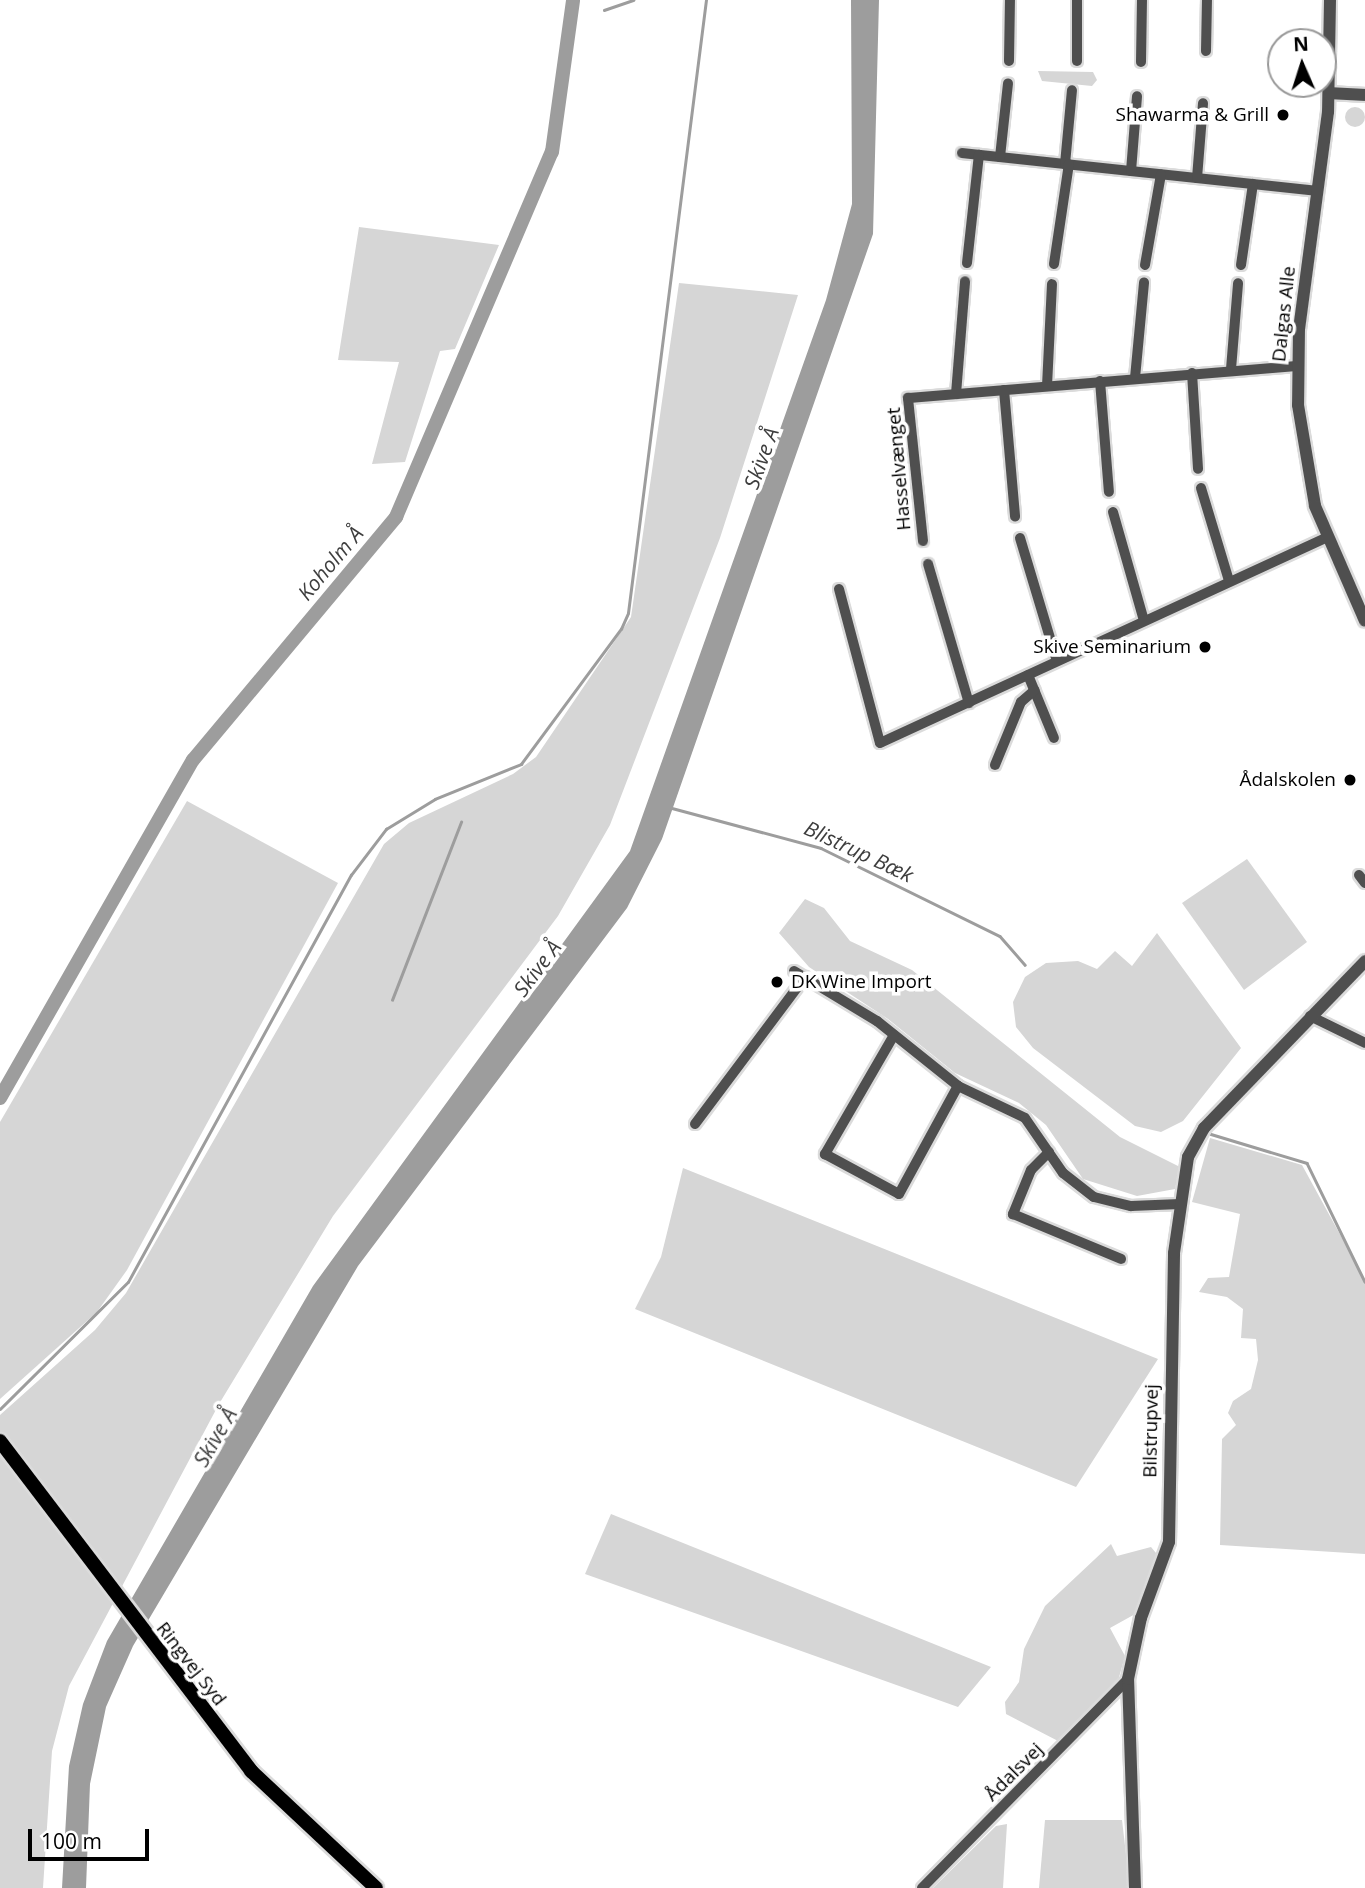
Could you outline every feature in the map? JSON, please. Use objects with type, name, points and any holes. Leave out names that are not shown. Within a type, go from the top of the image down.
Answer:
[{"type":"main road","name":"Ringvej Syd","points":[[0,1441],[169,1669],[251,1771],[376,1888]]},
{"type":"street","points":[[1009,61],[1010,0]]},
{"type":"street","points":[[1077,0],[1077,61]]},
{"type":"street","points":[[1141,62],[1142,0]]},
{"type":"street","points":[[1206,51],[1207,0]]},
{"type":"street","name":"Dalgas Alle","points":[[1330,0],[1330,28]]},
{"type":"street","points":[[1000,157],[1008,83]]},
{"type":"street","points":[[1054,264],[1067,164],[1072,90]]},
{"type":"street","points":[[1337,93],[1365,95]]},
{"type":"street","points":[[1131,171],[1137,96]]},
{"type":"street","name":"Dalgas Alle","points":[[1328,98],[1298,366],[1304,453],[1326,538],[1365,621]]},
{"type":"street","points":[[1197,178],[1203,103]]},
{"type":"street","points":[[962,153],[1318,191]]},
{"type":"street","points":[[967,263],[979,155]]},
{"type":"street","points":[[1145,265],[1161,174]]},
{"type":"street","points":[[1241,265],[1253,184]]},
{"type":"street","points":[[956,394],[965,281]]},
{"type":"street","points":[[1135,378],[1144,282]]},
{"type":"street","points":[[1231,369],[1238,283]]},
{"type":"street","points":[[1047,386],[1052,284]]},
{"type":"street","name":"Hasselvænget","points":[[923,541],[908,398],[1231,369],[1298,366]]},
{"type":"street","points":[[1192,373],[1198,469]]},
{"type":"street","points":[[1100,381],[1109,492]]},
{"type":"street","points":[[1004,390],[1015,517]]},
{"type":"street","points":[[1201,488],[1229,581]]},
{"type":"street","points":[[1114,512],[1144,621]]},
{"type":"street","points":[[1020,538],[1056,662]]},
{"type":"street","points":[[839,589],[880,743],[1326,538]]},
{"type":"street","points":[[928,564],[969,703]]},
{"type":"street","points":[[1028,675],[1054,738]]},
{"type":"street","points":[[995,765],[1021,702],[1035,690]]},
{"type":"street","name":"Bilstrupvej","points":[[1135,1888],[1128,1679],[1141,1619],[1169,1542],[1180,1204],[1188,1157],[1204,1128],[1365,961]]},
{"type":"street","points":[[794,971],[894,1035],[958,1086],[1025,1118],[1063,1173],[1094,1197],[1131,1206],[1180,1204]]},
{"type":"street","points":[[695,1124],[805,977]]},
{"type":"street","points":[[1310,1016],[1365,1043]]},
{"type":"street","points":[[894,1035],[825,1154],[899,1194],[958,1086]]},
{"type":"street","points":[[1049,1152],[1031,1170],[1013,1214],[1121,1259]]},
{"type":"street","name":"Ådalsvej","points":[[922,1888],[1128,1679]]},
{"type":"shaded area","points":[[851,0],[879,0],[873,234],[662,839],[627,908],[358,1266],[133,1646],[106,1707],[90,1784],[86,1888],[62,1888],[69,1766],[83,1704],[107,1641],[313,1286],[630,851],[826,300],[852,204]]},
{"type":"shaded area","points":[[1038,71],[1093,72],[1097,80],[1092,86],[1042,81]]},
{"type":"shaded area","points":[[1355,107],[1362,110],[1365,117],[1362,124],[1355,127],[1348,124],[1345,117],[1348,110]]},
{"type":"shaded area","points":[[359,227],[499,245],[455,349],[440,351],[405,462],[372,464],[399,362],[338,360]]},
{"type":"shaded area","points":[[679,283],[798,295],[720,538],[610,825],[558,916],[333,1216],[219,1404],[69,1686],[52,1751],[43,1888],[0,1888],[0,1415],[95,1330],[126,1293],[384,844],[409,823],[513,774],[536,757],[631,617]]},
{"type":"shaded area","points":[[187,801],[338,883],[127,1270],[97,1312],[0,1399],[0,1122]]},
{"type":"shaded area","points":[[1247,859],[1307,942],[1244,990],[1182,903]]},
{"type":"shaded area","points":[[805,899],[824,908],[850,941],[912,970],[1120,1137],[1180,1167],[1175,1189],[1137,1196],[1083,1179],[1046,1125],[1019,1103],[955,1073],[888,1019],[809,967],[779,933]]},
{"type":"shaded area","points":[[1157,933],[1241,1048],[1183,1121],[1161,1132],[1135,1126],[1033,1048],[1016,1027],[1013,1002],[1025,977],[1046,963],[1078,961],[1097,969],[1115,951],[1132,966]]},
{"type":"shaded area","points":[[1210,1138],[1302,1165],[1365,1280],[1365,1554],[1220,1545],[1222,1439],[1236,1425],[1228,1413],[1233,1401],[1251,1389],[1258,1360],[1256,1339],[1241,1338],[1243,1309],[1227,1297],[1199,1292],[1208,1278],[1229,1277],[1240,1214],[1192,1202]]},
{"type":"shaded area","points":[[683,1168],[1158,1359],[1076,1487],[635,1309],[661,1257]]},
{"type":"shaded area","points":[[611,1514],[991,1667],[958,1707],[585,1574]]},
{"type":"shaded area","points":[[1111,1544],[1117,1556],[1151,1547],[1161,1559],[1137,1613],[1110,1628],[1125,1656],[1118,1681],[1060,1742],[1006,1714],[1005,1702],[1019,1682],[1024,1649],[1045,1606]]},
{"type":"shaded area","points":[[1045,1820],[1122,1820],[1130,1888],[1039,1888]]},
{"type":"shaded area","points":[[1007,1824],[1003,1888],[933,1888],[996,1826]]},
{"type":"waterway","name":"Koholm Å","points":[[0,1098],[193,760],[396,517],[552,152],[573,0]]},
{"type":"waterway","points":[[604,10],[633,0]]},
{"type":"waterway","points":[[0,1409],[128,1282],[351,875],[386,829],[435,799],[521,764],[621,629],[628,613],[706,0]]},
{"type":"waterway","name":"Blistrup Bæk","points":[[672,808],[821,848],[1000,936],[1025,965]]},
{"type":"waterway","points":[[392,1000],[461,822]]},
{"type":"waterway","name":"Blistrup Bæk","points":[[1211,1134],[1307,1163],[1365,1282]]},
{"type":"place","name":"Shawarma & Grill","points":[[1283,115]]},
{"type":"place","name":"Skive Seminarium","points":[[1205,647]]},
{"type":"place","name":"Ådalskolen","points":[[1350,780]]},
{"type":"place","name":"DK Wine Import","points":[[777,982]]},
{"type":"water label","name":"Skive Å","points":[[761,458]]},
{"type":"water label","name":"Skive Å","points":[[537,968]]},
{"type":"water label","name":"Skive Å","points":[[215,1437]]}]
